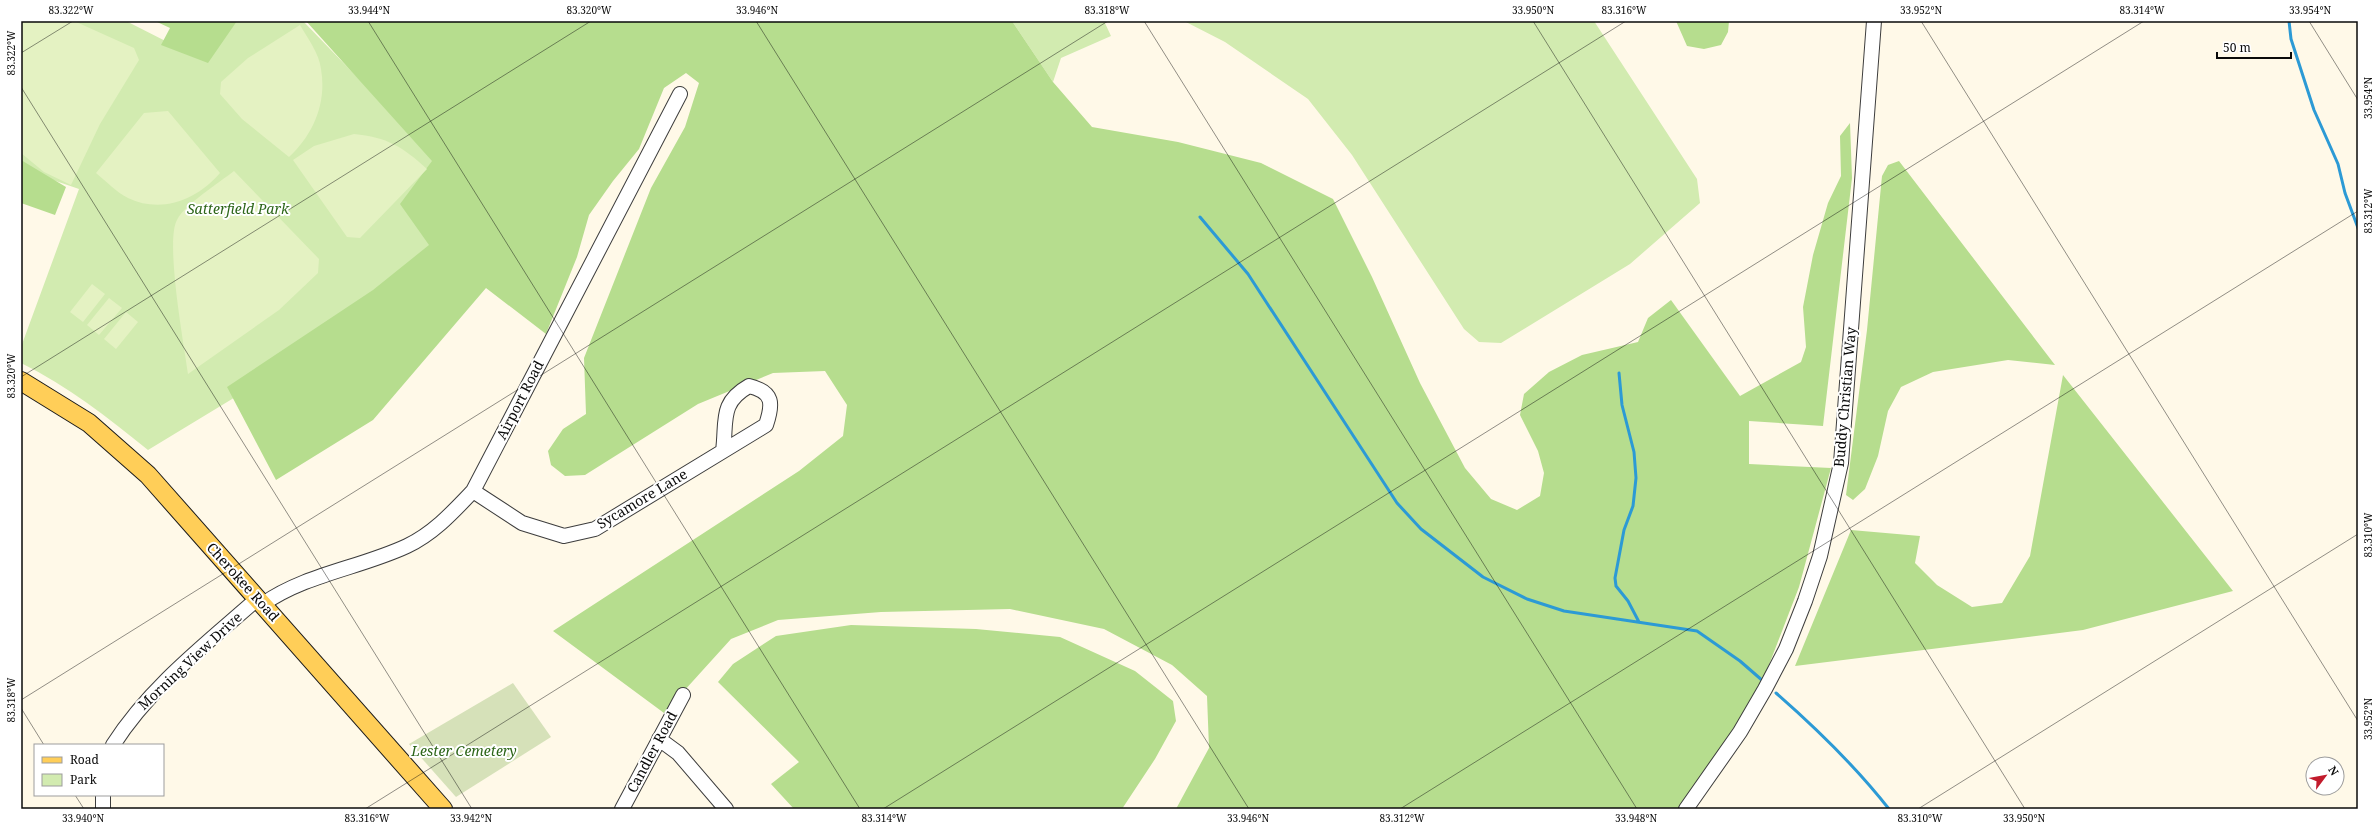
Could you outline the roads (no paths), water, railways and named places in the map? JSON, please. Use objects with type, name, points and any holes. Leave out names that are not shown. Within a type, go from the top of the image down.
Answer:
[{"type":"main road","name":"Cherokee Road","points":[[21,380],[89,423],[148,475],[443,809]]},
{"type":"street","name":"Buddy Christian Way","points":[[1686,809],[1740,732],[1765,689],[1786,648],[1805,601],[1820,556],[1841,463],[1874,21]]},
{"type":"street","name":"Airport Road","points":[[260,602],[324,575],[407,546],[429,533],[473,491],[680,94]]},
{"type":"street","name":"Sycamore Lane","points":[[473,491],[522,523],[564,536],[595,529],[766,425],[771,411],[770,399],[762,389],[749,386],[737,393],[729,402],[723,451]]},
{"type":"street","name":"Morning View Drive","points":[[114,744],[129,720],[184,663],[260,602]]},
{"type":"street","name":"Candler Road","points":[[622,809],[683,695]]},
{"type":"street","points":[[659,739],[678,753],[726,809]]},
{"type":"street","points":[[103,796],[104,809]]},
{"type":"waterway","points":[[2289,21],[2291,39],[2314,110],[2338,164],[2345,193],[2358,228]]},
{"type":"waterway","points":[[1200,217],[1248,274],[1397,503],[1421,529],[1483,577],[1527,599],[1564,611],[1697,631],[1740,661],[1763,681]]},
{"type":"waterway","points":[[1619,373],[1622,405],[1634,452],[1636,478],[1633,506],[1624,530],[1615,578],[1616,586],[1628,601],[1639,622]]},
{"type":"waterway","points":[[1776,693],[1835,748],[1889,809]]},
{"type":"park label","name":"Satterfield Park","points":[[238,209]]},
{"type":"park label","name":"Lester Cemetery","points":[[464,751]]}]
